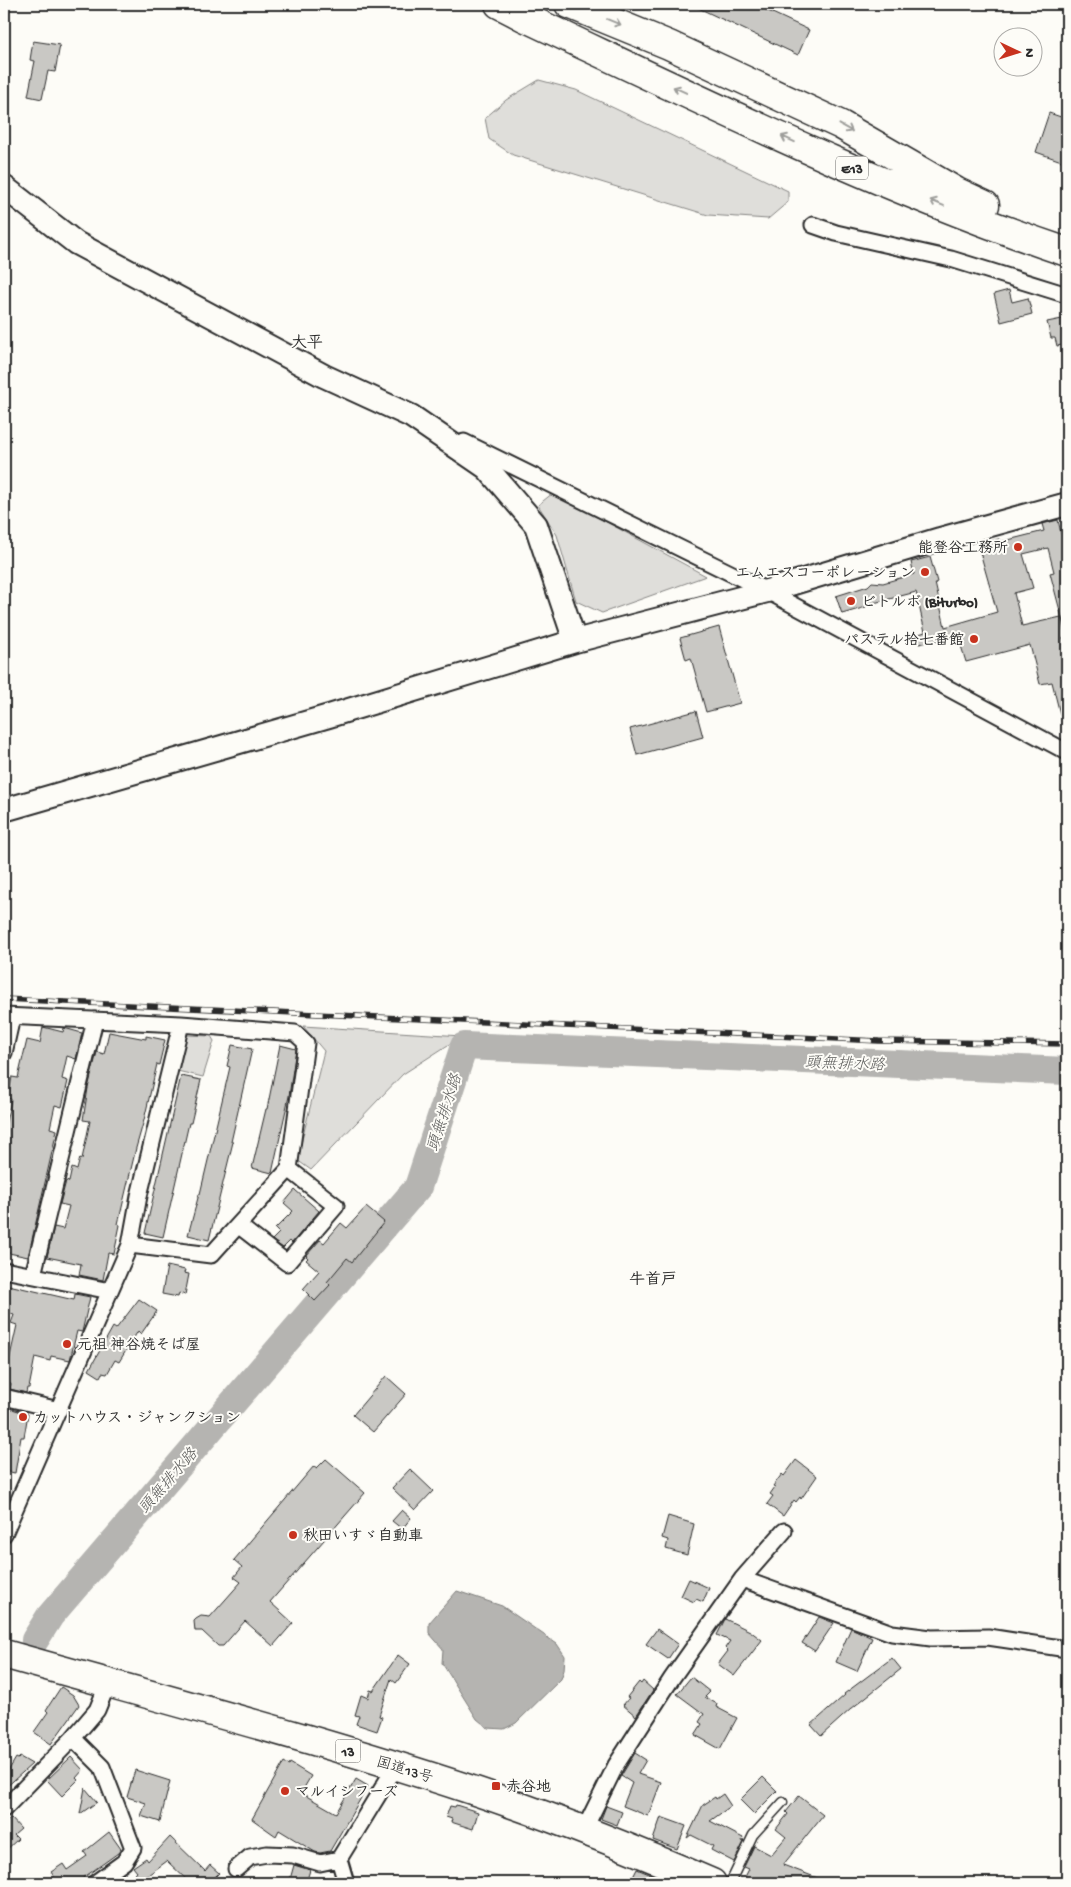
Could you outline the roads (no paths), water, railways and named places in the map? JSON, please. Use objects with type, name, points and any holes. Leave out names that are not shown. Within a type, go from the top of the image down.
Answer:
[{"type":"highway","name":"E13","points":[[500,4],[832,160],[950,209],[1067,252]]},
{"type":"highway","name":"E13","points":[[569,4],[669,45],[841,125],[957,192],[988,206],[1067,233]]},
{"type":"highway","name":"国道13号","points":[[4,1654],[300,1736],[473,1790],[584,1830],[712,1883]]},
{"type":"street","points":[[4,187],[76,243],[324,376],[411,416],[767,591],[1067,752]]},
{"type":"street","points":[[813,225],[836,233],[951,259],[1067,295]]},
{"type":"street","points":[[411,416],[487,468],[536,525],[575,641]]},
{"type":"street","points":[[4,810],[347,711],[575,641],[767,591],[940,539],[1067,504]]},
{"type":"street","points":[[4,1053],[8,1016],[181,1024],[295,1033],[306,1043],[289,1169],[211,1255],[130,1245]]},
{"type":"street","points":[[33,1275],[95,1020]]},
{"type":"street","points":[[4,1534],[130,1245],[139,1196],[181,1024]]},
{"type":"street","points":[[238,1225],[287,1263],[336,1206],[289,1169]]},
{"type":"street","points":[[4,1270],[110,1291]]},
{"type":"street","points":[[4,1397],[59,1410]]},
{"type":"street","points":[[584,1830],[616,1765],[672,1678],[742,1579],[784,1531]]},
{"type":"street","points":[[742,1579],[892,1633],[931,1638],[988,1636],[1067,1649]]},
{"type":"street","points":[[4,1809],[73,1738],[97,1710],[108,1683]]},
{"type":"street","points":[[73,1738],[102,1767],[133,1848],[124,1862],[95,1883]]},
{"type":"street","points":[[346,1883],[339,1860],[396,1766]]},
{"type":"street","points":[[236,1869],[250,1857],[267,1854],[293,1855],[320,1862],[339,1860]]},
{"type":"lane","points":[[730,1883],[753,1835],[783,1802]]},
{"type":"waterway","name":"頭無排水路","points":[[35,1640],[50,1616],[418,1187],[464,1046],[1067,1071]]},
{"type":"railway","points":[[4,999],[879,1041],[1067,1044]]},
{"type":"place","name":"能登谷工務所","points":[[1018,547]]},
{"type":"place","name":"エムエスコーポレーション","points":[[925,572]]},
{"type":"place","name":"ビトルボ (Biturbo)","points":[[851,601]]},
{"type":"place","name":"パステル拾七番館","points":[[974,639]]},
{"type":"place","name":"元祖 神谷焼そば屋","points":[[67,1344]]},
{"type":"place","name":"カットハウス・ジャンクション","points":[[23,1417]]},
{"type":"place","name":"秋田いすゞ自動車","points":[[293,1535]]},
{"type":"place","name":"赤谷地","points":[[496,1786]]},
{"type":"place","name":"マルイシフーズ","points":[[285,1791]]},
{"type":"district","name":"大平","points":[[307,341]]},
{"type":"district","name":"牛首戸","points":[[653,1278]]}]
